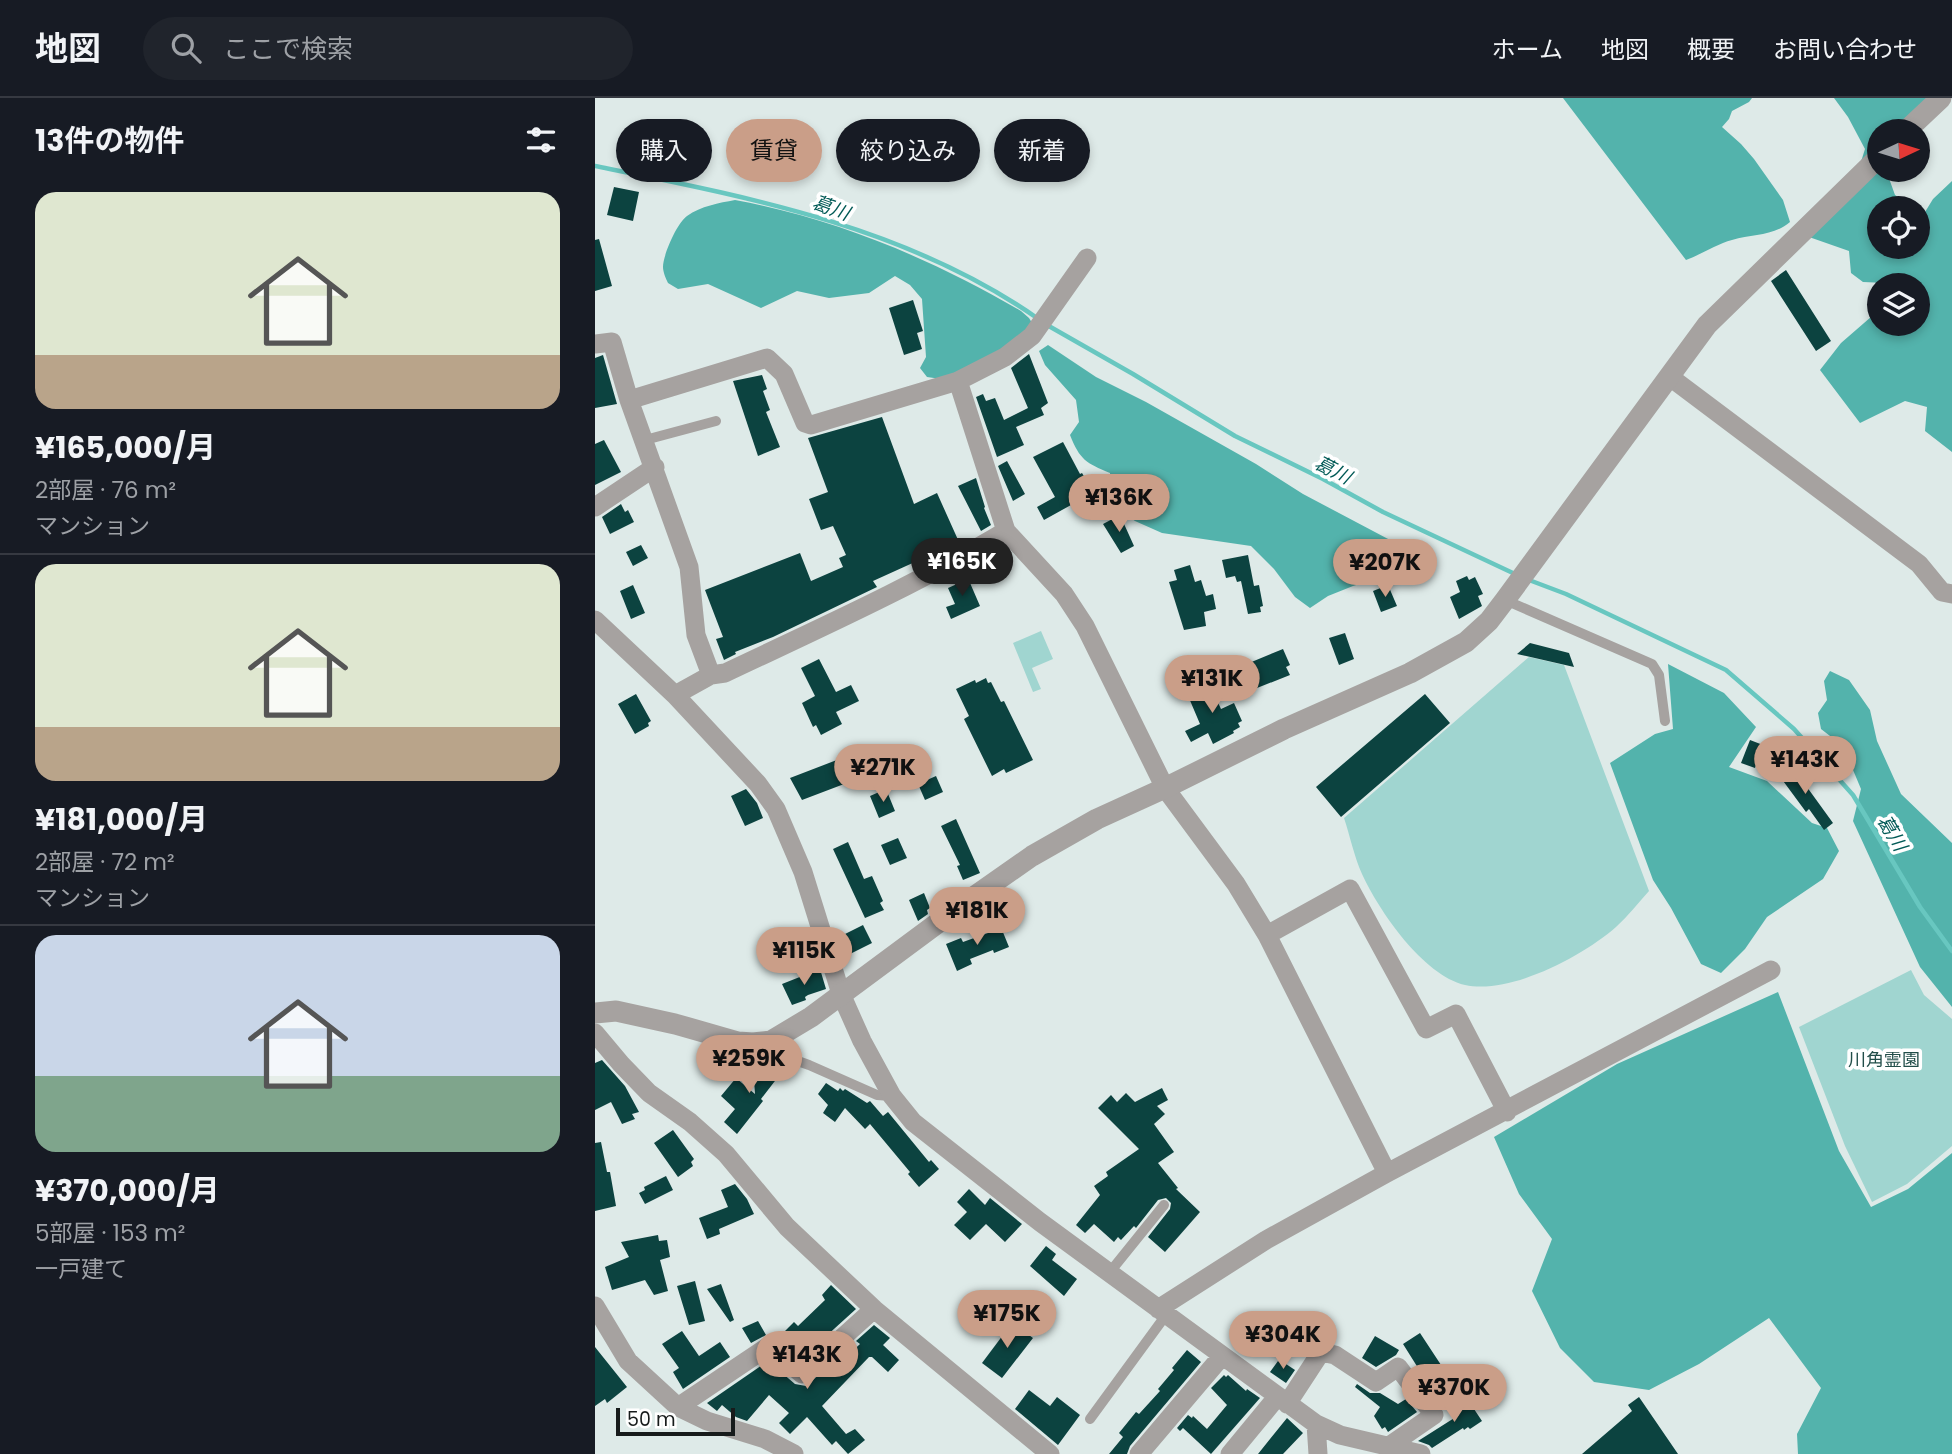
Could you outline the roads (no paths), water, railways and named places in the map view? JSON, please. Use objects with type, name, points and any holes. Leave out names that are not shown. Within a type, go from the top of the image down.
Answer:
[{"type":"street","points":[[1919,119],[1941,98]]},
{"type":"street","points":[[595,1013],[616,1011],[748,1043],[761,1043],[778,1037],[811,1017],[1032,856],[1097,819],[1284,729],[1410,673],[1465,642],[1489,621],[1707,325],[1867,169]]},
{"type":"street","points":[[629,400],[767,358],[784,374],[804,424],[811,425],[958,381],[1015,351],[1042,323],[1087,258]]},
{"type":"street","points":[[595,344],[612,342],[629,400],[655,467],[688,568],[696,635],[711,675]]},
{"type":"street","points":[[1670,377],[1919,564],[1942,592],[1952,594]]},
{"type":"street","points":[[958,381],[1006,531],[1064,594],[1085,626],[1165,788],[1236,884],[1267,935],[1387,1173]]},
{"type":"street","points":[[595,507],[655,467]]},
{"type":"street","points":[[675,695],[711,675],[725,673],[839,619],[968,554],[1006,531]]},
{"type":"street","points":[[595,620],[675,695],[758,784],[776,809],[803,872],[841,993],[870,1060],[892,1096],[913,1122],[1040,1222],[1316,1424],[1340,1435],[1421,1454]]},
{"type":"street","points":[[1267,935],[1350,890],[1426,1029],[1456,1014],[1507,1111]]},
{"type":"street","points":[[1162,1312],[1266,1240],[1771,970]]},
{"type":"street","points":[[595,1032],[621,1065],[649,1093],[690,1122],[726,1154],[787,1227],[874,1309],[1050,1454]]},
{"type":"street","points":[[678,1407],[769,1346],[802,1374],[874,1309]]},
{"type":"street","points":[[598,1320],[628,1361],[678,1407],[707,1421],[765,1439],[794,1454]]},
{"type":"street","points":[[1230,1454],[1282,1400],[1321,1352],[1335,1354],[1376,1382],[1398,1367],[1434,1415],[1389,1446]]},
{"type":"street","points":[[1139,1454],[1222,1356]]},
{"type":"street","points":[[1316,1424],[1318,1454]]},
{"type":"lane","points":[[645,440],[716,421]]},
{"type":"lane","points":[[1508,596],[1651,664],[1659,675],[1665,721]]},
{"type":"lane","points":[[748,1043],[809,1065],[877,1095],[892,1096]]},
{"type":"lane","points":[[1110,1272],[1164,1205]]},
{"type":"lane","points":[[1090,1419],[1162,1312]]},
{"type":"waterway","name":"葛川","points":[[595,166],[710,190],[825,219],[935,260],[987,287],[1037,318]]},
{"type":"waterway","name":"葛川","points":[[1047,325],[1235,436],[1383,512],[1515,574]]},
{"type":"waterway","name":"葛川","points":[[1529,580],[1566,594],[1726,670],[1794,729],[1853,795],[1920,907],[1952,951]]},
{"type":"park label","name":"川角霊園","points":[[1884,1059]]}]
